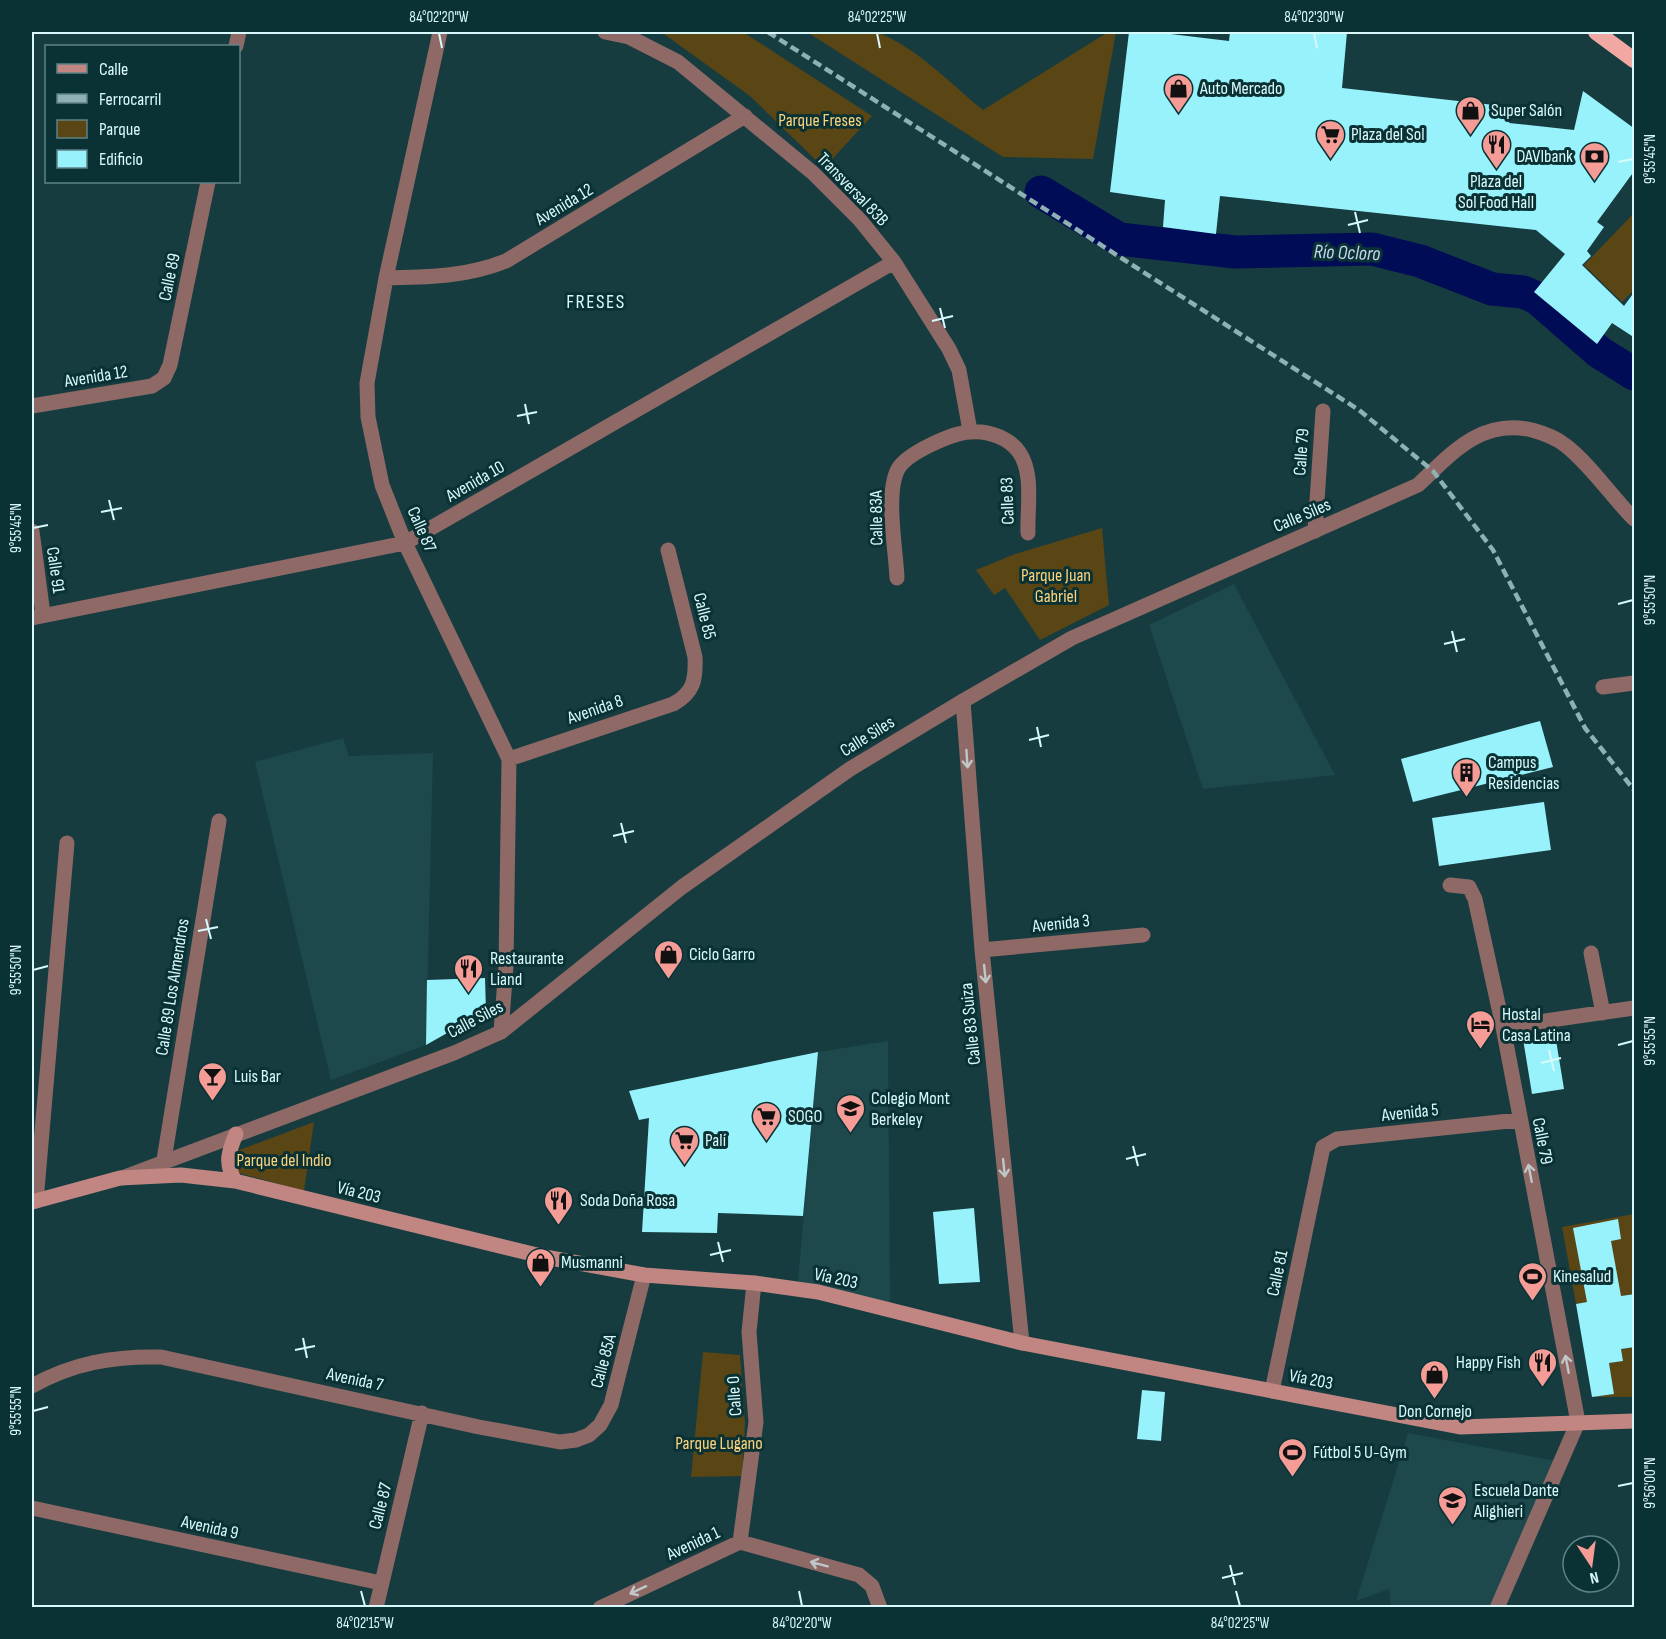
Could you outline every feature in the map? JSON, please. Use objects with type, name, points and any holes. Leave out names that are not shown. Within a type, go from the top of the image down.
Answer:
[{"type":"highway","points":[[1596,32],[1635,60]]},
{"type":"main road","points":[[235,1181],[228,1169],[227,1157],[236,1134]]},
{"type":"main road","name":"Vía 203","points":[[34,1201],[120,1178],[181,1175],[235,1181],[545,1257],[644,1275],[754,1283],[818,1293],[1022,1343],[1460,1427],[1545,1426],[1578,1422],[1635,1421]]},
{"type":"street","name":"Calle 87","points":[[440,32],[386,278],[367,383],[368,417],[382,485],[405,543],[509,759],[506,966],[501,1032]]},
{"type":"street","name":"Transversal 83B","points":[[605,32],[629,37],[678,62],[813,173],[860,220],[894,262],[934,324],[959,370],[970,431]]},
{"type":"street","name":"Avenida 12","points":[[386,278],[457,276],[506,261],[746,116]]},
{"type":"street","name":"Calle 89","points":[[164,378],[170,365],[208,183]]},
{"type":"street","name":"Avenida 10","points":[[37,616],[405,543],[894,262]]},
{"type":"street","name":"Avenida 12","points":[[32,406],[152,387],[164,378]]},
{"type":"street","name":"Calle 79","points":[[1315,531],[1323,411]]},
{"type":"street","name":"Calle Siles","points":[[120,1178],[454,1053],[501,1032],[682,887],[850,769],[1072,638],[1418,485],[1468,440],[1487,430],[1517,427],[1545,433],[1566,445],[1635,519]]},
{"type":"street","name":"Calle 83","points":[[970,431],[1005,438],[1020,453],[1027,480],[1028,533]]},
{"type":"street","name":"Calle 83A","points":[[897,578],[893,503],[898,469],[909,456],[970,431]]},
{"type":"street","name":"Calle 91","points":[[32,531],[37,616]]},
{"type":"street","name":"Calle 85","points":[[668,550],[695,657],[696,675],[690,692]]},
{"type":"street","points":[[1603,687],[1635,683]]},
{"type":"street","name":"Avenida 8","points":[[509,759],[673,704],[690,692]]},
{"type":"street","name":"Calle 83 Suiza","points":[[963,701],[982,950],[1022,1343]]},
{"type":"street","name":"Calle 89 Los Almendros","points":[[164,1160],[219,820]]},
{"type":"street","points":[[34,1201],[67,843]]},
{"type":"street","name":"Calle 79","points":[[1450,885],[1469,887],[1475,899],[1503,1027],[1578,1422]]},
{"type":"street","name":"Avenida 3","points":[[982,950],[1143,935]]},
{"type":"street","points":[[1591,954],[1603,1013]]},
{"type":"street","points":[[1503,1027],[1635,1008]]},
{"type":"street","name":"Avenida 5","points":[[1319,1163],[1323,1147],[1337,1139],[1519,1120]]},
{"type":"street","name":"Calle 81","points":[[1272,1391],[1319,1163]]},
{"type":"street","name":"Calle 85A","points":[[576,1440],[589,1435],[600,1425],[611,1405],[644,1275]]},
{"type":"street","name":"Calle 0","points":[[740,1542],[756,1422],[749,1332],[754,1283]]},
{"type":"street","name":"Avenida 7","points":[[32,1386],[57,1372],[97,1360],[130,1356],[161,1358],[560,1442],[576,1440]]},
{"type":"street","name":"Calle 87","points":[[376,1608],[422,1413]]},
{"type":"street","points":[[1497,1608],[1578,1422]]},
{"type":"street","name":"Avenida 9","points":[[32,1508],[381,1583]]},
{"type":"street","name":"Avenida 1","points":[[600,1608],[740,1542],[859,1575],[872,1586],[880,1608]]},
{"type":"shaded area","points":[[1234,584],[1335,775],[1203,789],[1149,625]]},
{"type":"shaded area","points":[[343,738],[349,756],[433,753],[426,1045],[331,1080],[255,762]]},
{"type":"shaded area","name":"Colegio Mont Berkeley","points":[[888,1041],[890,1304],[798,1281],[818,1052]]},
{"type":"shaded area","name":"Escuela Dante Alighieri","points":[[1408,1433],[1556,1461],[1490,1607],[1391,1607],[1389,1589],[1356,1601]]},
{"type":"green space","name":"Parque Freses","points":[[661,32],[743,32],[872,116],[824,168],[750,96]]},
{"type":"green space","points":[[807,32],[876,32],[890,38],[932,66],[983,110],[1108,32],[1116,32],[1093,159],[1003,157]]},
{"type":"green space","points":[[1634,213],[1634,290],[1622,302],[1584,265]]},
{"type":"green space","name":"Parque Juan Gabriel","points":[[1102,528],[1109,605],[1040,640],[1005,588],[994,595],[976,570],[1015,554]]},
{"type":"green space","name":"Parque del Indio","points":[[314,1122],[304,1191],[232,1171],[234,1152]]},
{"type":"green space","points":[[1634,1214],[1634,1294],[1576,1304],[1562,1227]]},
{"type":"green space","points":[[1634,1347],[1634,1397],[1592,1397],[1614,1394],[1609,1363],[1623,1361],[1621,1349]]},
{"type":"green space","name":"Parque Lugano","points":[[703,1352],[740,1355],[745,1423],[742,1476],[691,1477]]},
{"type":"building","name":"Plaza del Sol","points":[[1129,32],[1154,32],[1229,41],[1230,32],[1347,32],[1342,88],[1512,107],[1509,123],[1574,130],[1583,91],[1635,129],[1635,170],[1597,222],[1604,227],[1587,251],[1591,256],[1582,265],[1624,306],[1635,291],[1635,338],[1612,323],[1597,344],[1534,292],[1565,254],[1536,230],[1220,196],[1216,234],[1163,227],[1165,200],[1110,192]]},
{"type":"building","points":[[1540,721],[1553,767],[1413,802],[1401,759]]},
{"type":"building","points":[[1544,802],[1551,850],[1439,866],[1432,818]]},
{"type":"building","points":[[485,978],[486,1011],[426,1045],[427,980]]},
{"type":"building","points":[[1555,1034],[1564,1089],[1532,1094],[1523,1039]]},
{"type":"building","points":[[818,1052],[803,1216],[718,1213],[717,1233],[642,1232],[649,1118],[639,1120],[629,1091]]},
{"type":"building","points":[[974,1208],[980,1282],[939,1284],[933,1212]]},
{"type":"building","points":[[1618,1219],[1621,1239],[1611,1241],[1621,1296],[1635,1294],[1635,1347],[1621,1349],[1623,1361],[1609,1363],[1614,1394],[1592,1397],[1576,1304],[1587,1302],[1573,1228]]},
{"type":"building","points":[[1142,1390],[1165,1392],[1161,1441],[1137,1439]]},
{"type":"waterway","name":"Río Ocloro","points":[[1041,192],[1119,239],[1235,252],[1372,249],[1420,261],[1492,289],[1523,292],[1537,298],[1599,352],[1634,374]]},
{"type":"railway","points":[[768,32],[1359,410],[1433,471],[1493,550],[1585,728],[1634,790]]},
{"type":"place","name":"Auto Mercado","points":[[1179,114]]},
{"type":"place","name":"Super Salón","points":[[1470,136]]},
{"type":"place","name":"Plaza del Sol","points":[[1330,160]]},
{"type":"place","name":"Plaza del Sol Food Hall","points":[[1496,170]]},
{"type":"place","name":"DAVIbank","points":[[1594,182]]},
{"type":"place","name":"Campus Residencias","points":[[1467,798]]},
{"type":"place","name":"Ciclo Garro","points":[[668,980]]},
{"type":"place","name":"Restaurante Liand","points":[[469,994]]},
{"type":"place","name":"Hostal Casa Latina","points":[[1481,1050]]},
{"type":"place","name":"Luis Bar","points":[[213,1102]]},
{"type":"place","name":"Colegio Mont Berkeley","points":[[850,1134]]},
{"type":"place","name":"SOGO","points":[[767,1142]]},
{"type":"place","name":"Palí","points":[[684,1166]]},
{"type":"place","name":"Soda Doña Rosa","points":[[559,1226]]},
{"type":"place","name":"Musmanni","points":[[540,1288]]},
{"type":"place","name":"Kinesalud","points":[[1532,1302]]},
{"type":"place","name":"Happy Fish","points":[[1542,1388]]},
{"type":"place","name":"Don Cornejo","points":[[1435,1400]]},
{"type":"place","name":"Fútbol 5 U-Gym","points":[[1292,1478]]},
{"type":"place","name":"Escuela Dante Alighieri","points":[[1453,1526]]},
{"type":"district","name":"FRESES","points":[[596,301]]}]
